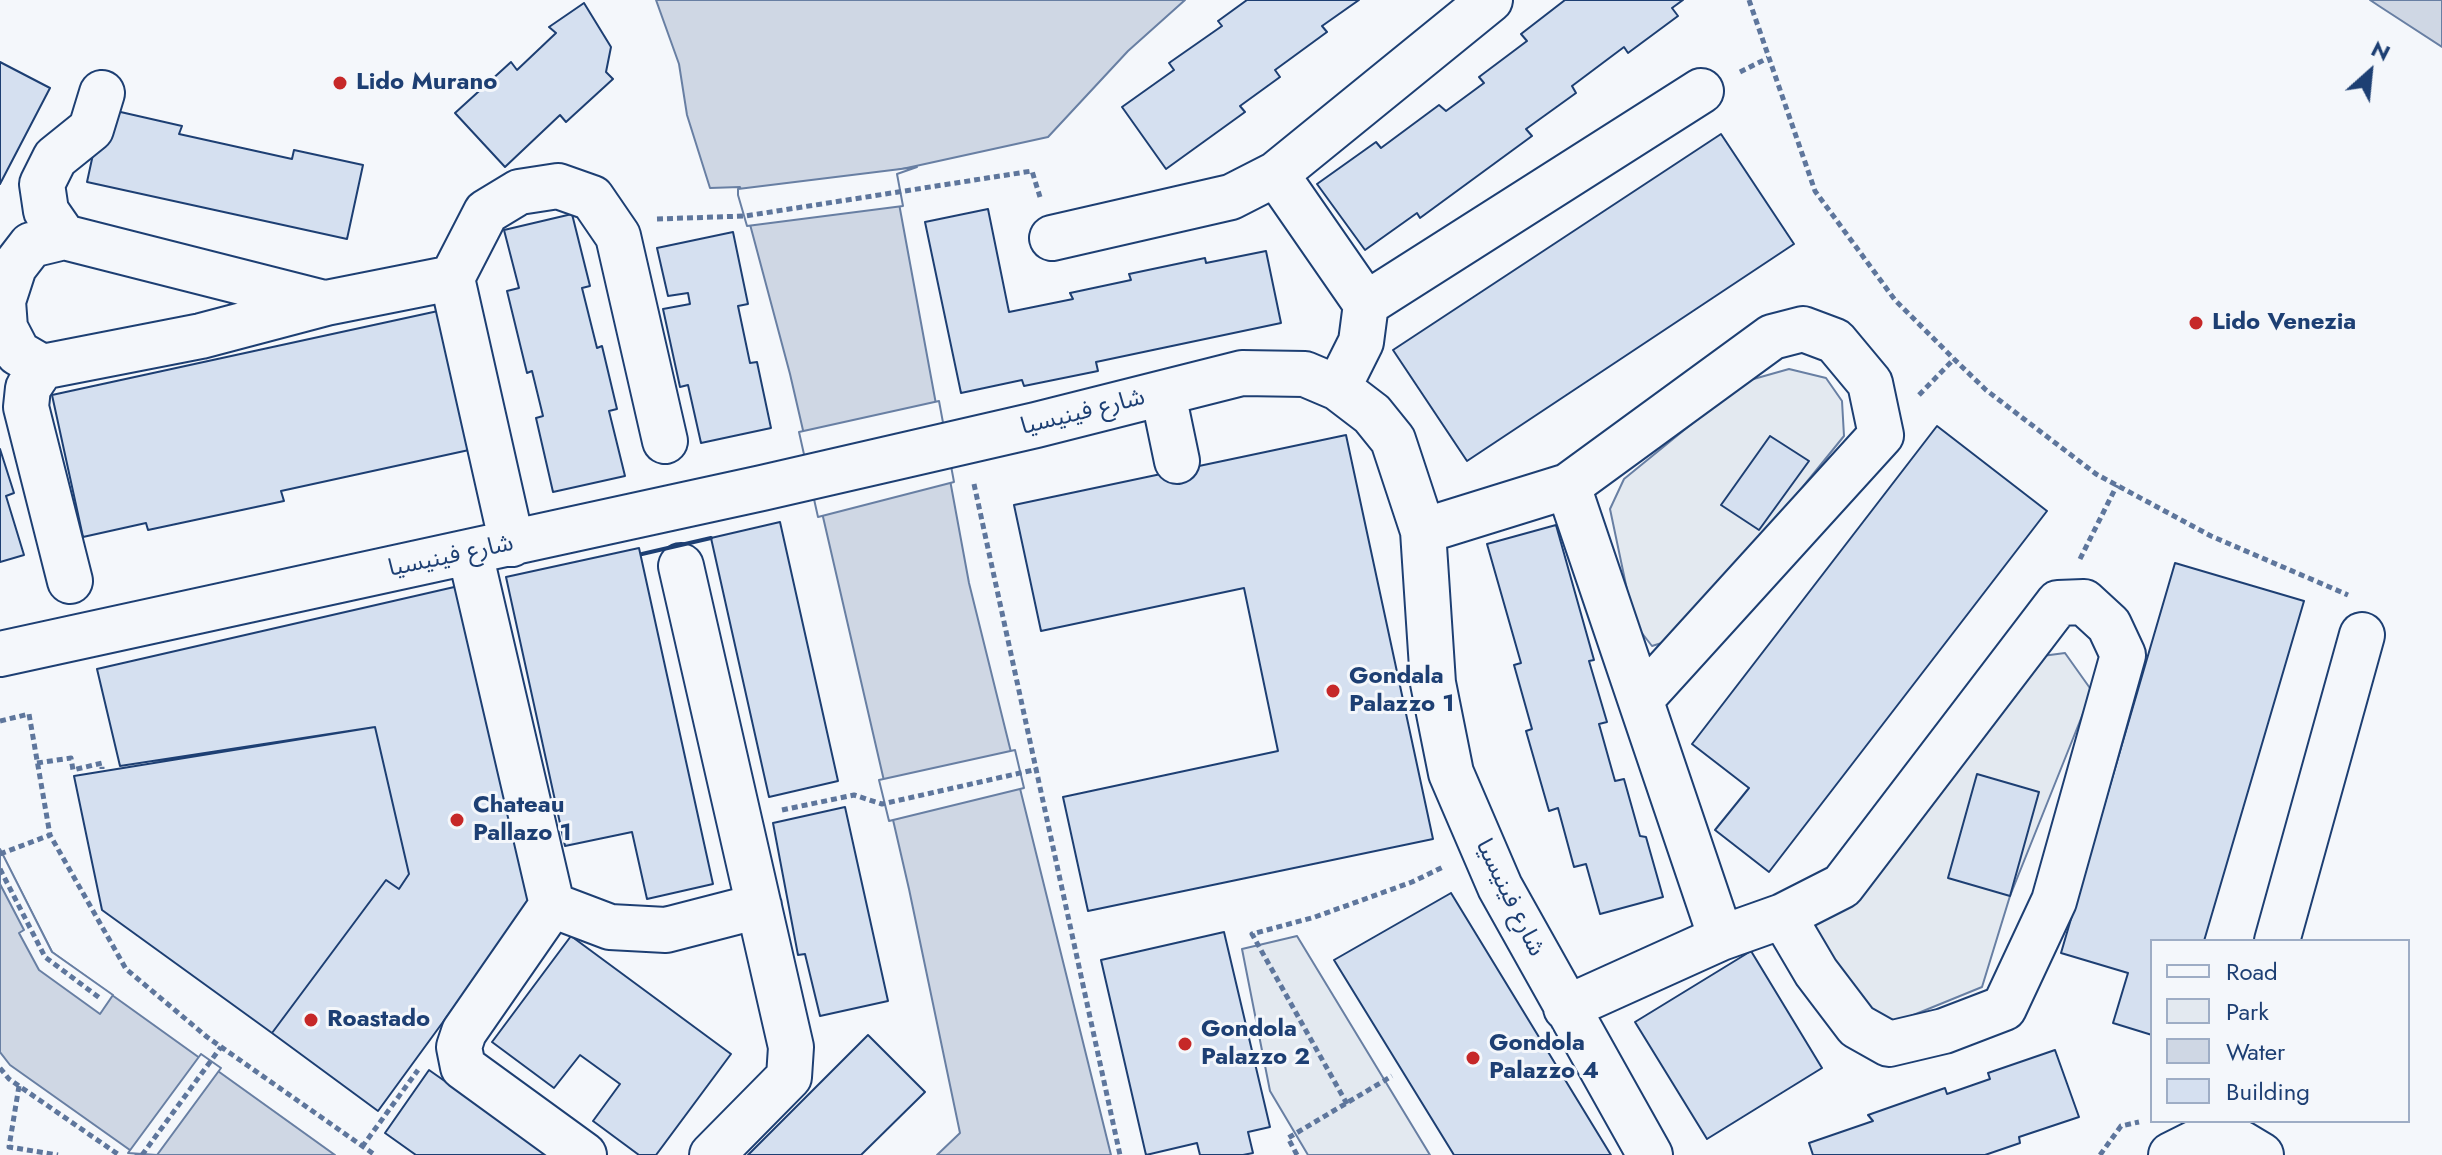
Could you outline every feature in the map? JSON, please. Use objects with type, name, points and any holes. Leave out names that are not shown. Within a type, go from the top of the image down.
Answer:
[{"type":"street","points":[[1052,238],[1231,197],[1276,174],[1490,0]]},
{"type":"street","points":[[1366,304],[1701,91]]},
{"type":"street","points":[[64,237],[46,211],[42,184],[55,158],[91,129],[102,93]]},
{"type":"street","points":[[1276,174],[1366,304],[1361,342],[1338,388]]},
{"type":"street","points":[[512,544],[452,278],[486,212],[519,192],[558,186],[592,198],[618,236],[665,441]]},
{"type":"street","points":[[326,303],[64,237],[31,245],[14,267],[3,301],[5,328],[18,353],[42,367],[201,336],[326,303],[452,278]]},
{"type":"street","points":[[1423,531],[1568,486],[1725,375],[1772,337],[1803,329],[1835,341],[1870,383],[1881,435],[1641,699]]},
{"type":"street","points":[[42,367],[28,388],[26,407],[70,581]]},
{"type":"street","name":"شارع فينيسيا","points":[[0,654],[762,488],[1036,425],[1242,373],[1305,374],[1338,388],[1372,414],[1393,440],[1423,531],[1433,683],[1451,773],[1500,887],[1650,1155]]},
{"type":"street","points":[[1163,394],[1177,461]]},
{"type":"street","points":[[1568,486],[1721,938]]},
{"type":"street","points":[[470,553],[552,905],[464,1032],[459,1047],[463,1067],[584,1155]]},
{"type":"street","points":[[681,566],[791,1047],[789,1077],[712,1155]]},
{"type":"street","points":[[1566,1008],[1721,938],[1783,916],[1842,886],[2058,603],[2084,602],[2109,625],[2123,655],[2054,901],[2004,1008],[1944,1031],[1889,1044],[1857,1026],[1816,972],[1783,916]]},
{"type":"street","points":[[2278,939],[2362,635]]},
{"type":"street","points":[[552,905],[610,927],[666,930],[759,906]]},
{"type":"street","points":[[2171,1155],[2223,1130],[2261,1155]]},
{"type":"path","points":[[1749,0],[1815,191],[1895,300],[1986,390],[2096,474],[2225,543],[2370,603],[2362,635]]},
{"type":"path","points":[[608,222],[745,216],[1032,171],[1052,238]]},
{"type":"path","points":[[987,481],[974,484],[1120,1155]]},
{"type":"path","points":[[2058,603],[2117,485]]},
{"type":"path","points":[[0,721],[29,714],[50,835],[126,969],[221,1047],[375,1155]]},
{"type":"path","points":[[37,763],[71,758],[73,770],[102,763],[102,769]]},
{"type":"path","points":[[738,819],[854,795],[882,804],[1038,769]]},
{"type":"path","points":[[0,854],[50,835]]},
{"type":"path","points":[[1347,1104],[1252,934],[1315,917],[1412,882],[1451,862]]},
{"type":"path","points":[[0,869],[45,957],[101,999]]},
{"type":"path","points":[[142,1155],[221,1047]]},
{"type":"path","points":[[362,1147],[428,1057],[459,1047]]},
{"type":"path","points":[[0,1068],[19,1086],[119,1155]]},
{"type":"path","points":[[1297,1155],[1288,1138],[1392,1076]]},
{"type":"path","points":[[19,1086],[9,1147],[58,1155]]},
{"type":"path","points":[[2100,1155],[2121,1126],[2150,1119]]},
{"type":"green space","points":[[1789,369],[1826,378],[1842,401],[1844,436],[1681,637],[1652,646],[1634,623],[1610,509],[1624,479],[1743,382]]},
{"type":"green space","points":[[2065,653],[2092,691],[2010,896],[1982,987],[1879,1029],[1798,924],[1848,894],[2016,695],[2042,656]]},
{"type":"green space","points":[[1297,936],[1430,1155],[1308,1155],[1270,1091],[1242,949]]},
{"type":"water","points":[[656,0],[1185,0],[1128,51],[1048,137],[893,171],[969,583],[1111,1155],[937,1155],[960,1133],[909,889],[790,374],[740,187],[710,188],[687,115],[679,64]]},
{"type":"water","points":[[2370,0],[2442,0],[2442,47],[2379,6]]},
{"type":"water","points":[[0,850],[52,952],[335,1155],[137,1155],[10,1065],[0,1052]]},
{"type":"pier","points":[[917,167],[897,174],[903,206],[747,226],[738,195],[738,189]]},
{"type":"pier","points":[[939,401],[954,482],[818,517],[799,432]]},
{"type":"pier","points":[[1015,750],[1024,788],[889,821],[879,780]]},
{"type":"pier","points":[[0,849],[52,952],[113,995],[100,1014],[39,970],[19,933],[24,930],[0,884]]},
{"type":"pier","points":[[201,1054],[221,1068],[157,1155],[128,1153]]},
{"type":"building","points":[[1247,0],[1359,0],[1322,26],[1327,32],[1275,70],[1280,77],[1240,106],[1245,112],[1166,169],[1122,107],[1174,70],[1169,63],[1222,26],[1218,21]]},
{"type":"building","points":[[1565,0],[1683,0],[1672,8],[1678,16],[1628,53],[1624,47],[1572,86],[1576,93],[1526,129],[1532,136],[1420,218],[1417,213],[1365,250],[1317,184],[1376,142],[1381,148],[1439,105],[1446,111],[1484,83],[1479,77],[1527,41],[1521,34]]},
{"type":"building","points":[[584,3],[611,47],[606,72],[613,79],[566,122],[560,115],[505,167],[455,113],[511,62],[517,70],[556,33],[549,27]]},
{"type":"building","points":[[0,62],[50,88],[0,184]]},
{"type":"building","points":[[103,108],[182,126],[179,134],[292,159],[294,150],[363,165],[347,239],[87,182]]},
{"type":"building","points":[[1721,134],[1794,244],[1467,461],[1393,350]]},
{"type":"building","points":[[988,209],[1009,312],[1073,299],[1070,293],[1131,280],[1129,274],[1205,258],[1206,263],[1266,251],[1281,323],[1096,362],[1098,371],[1024,386],[1022,380],[961,393],[925,222]]},
{"type":"building","points":[[572,214],[590,286],[582,288],[597,348],[602,346],[617,409],[609,411],[625,476],[553,492],[536,418],[543,416],[532,371],[527,373],[507,291],[519,288],[504,230]]},
{"type":"building","points":[[733,232],[748,304],[738,306],[750,363],[757,362],[771,428],[701,443],[688,385],[680,387],[663,309],[690,304],[688,293],[668,296],[657,248]]},
{"type":"building","points":[[438,311],[469,450],[281,491],[284,501],[148,530],[146,523],[83,537],[52,395]]},
{"type":"building","points":[[1937,426],[2047,511],[1769,872],[1715,830],[1749,788],[1692,744]]},
{"type":"building","name":"Gondala Palazzo 1","points":[[1346,435],[1433,839],[1088,911],[1063,797],[1278,751],[1244,588],[1041,631],[1014,505]]},
{"type":"building","points":[[1770,436],[1809,461],[1759,530],[1721,505]]},
{"type":"building","points":[[0,449],[14,493],[6,496],[24,555],[0,562]]},
{"type":"building","points":[[780,522],[838,781],[769,797],[711,538]]},
{"type":"building","points":[[1556,525],[1594,660],[1589,661],[1607,722],[1599,724],[1615,781],[1624,779],[1640,836],[1646,837],[1663,897],[1600,914],[1586,864],[1574,867],[1558,808],[1549,811],[1526,731],[1532,729],[1514,665],[1521,663],[1487,544]]},
{"type":"building","points":[[639,548],[713,884],[647,899],[632,832],[565,846],[506,577]]},
{"type":"building","points":[[2175,563],[2304,601],[2205,939],[2150,939],[2150,1034],[2113,1023],[2128,973],[2061,953]]},
{"type":"building","name":"Chateau Pallazo 1","points":[[463,585],[535,896],[378,1111],[272,1033],[386,880],[399,889],[409,874],[375,727],[120,766],[97,669]]},
{"type":"building","points":[[375,727],[409,874],[399,889],[386,880],[272,1033],[102,910],[74,776]]},
{"type":"building","points":[[1977,774],[2039,792],[2010,896],[1948,878]]},
{"type":"building","points":[[845,807],[888,1001],[820,1016],[805,954],[798,955],[773,823]]},
{"type":"building","name":"Gondola Palazzo 4","points":[[1451,893],[1611,1155],[1454,1155],[1334,960]]},
{"type":"building","name":"Gondola Palazzo 2","points":[[1224,932],[1270,1127],[1248,1132],[1253,1153],[1200,1155],[1197,1143],[1146,1155],[1101,960]]},
{"type":"building","points":[[571,936],[731,1054],[656,1155],[639,1155],[593,1121],[620,1084],[580,1055],[554,1088],[492,1042]]},
{"type":"building","points":[[1751,951],[1822,1068],[1707,1139],[1635,1022]]},
{"type":"building","points":[[868,1035],[925,1092],[861,1155],[748,1155]]},
{"type":"building","points":[[2055,1050],[2079,1117],[2019,1137],[2020,1143],[1985,1155],[1813,1155],[1809,1143],[1873,1121],[1868,1115],[1945,1088],[1947,1094],[1990,1079],[1988,1073]]},
{"type":"building","points":[[429,1070],[550,1155],[416,1155],[385,1133]]},
{"type":"wall","points":[[642,554],[711,538]]},
{"type":"place","name":"Lido Murano","points":[[340,83]]},
{"type":"place","name":"Lido Venezia","points":[[2196,323]]},
{"type":"place","name":"Gondala Palazzo 1","points":[[1333,691]]},
{"type":"place","name":"Chateau Pallazo 1","points":[[457,820]]},
{"type":"place","name":"Roastado","points":[[311,1020]]},
{"type":"place","name":"Gondola Palazzo 2","points":[[1185,1044]]},
{"type":"place","name":"Gondola Palazzo 4","points":[[1473,1058]]}]
